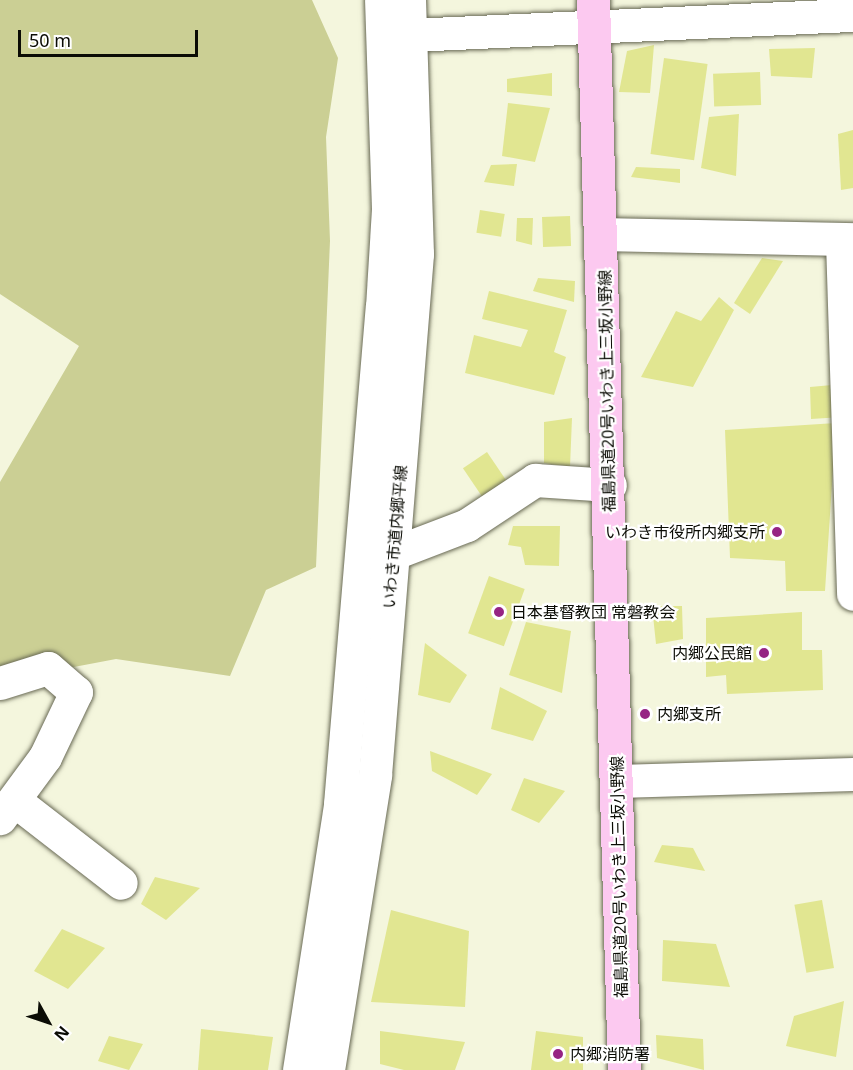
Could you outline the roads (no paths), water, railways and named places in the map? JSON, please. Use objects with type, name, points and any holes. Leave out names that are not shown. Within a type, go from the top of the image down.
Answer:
[{"type":"main road","name":"福島県道20号いわき上三坂小野線","points":[[593,13],[604,234],[624,1070]]},
{"type":"street","name":"いわき市道内郷平線","points":[[328,1070],[362,875],[394,553],[417,254],[397,35],[381,0]]},
{"type":"street","name":"いわき市道内郷平線","points":[[299,1070],[340,804],[382,307],[397,35],[409,0]]},
{"type":"street","points":[[397,35],[593,13],[853,15]]},
{"type":"street","points":[[604,234],[848,240],[853,594]]},
{"type":"street","points":[[394,553],[467,525],[535,480],[610,485]]},
{"type":"street","points":[[0,683],[48,668],[76,692],[45,757],[7,809],[121,883]]},
{"type":"street","points":[[618,781],[853,774]]},
{"type":"place","name":"いわき市役所内郷支所","points":[[777,532]]},
{"type":"place","name":"日本基督教団 常磐教会","points":[[499,612]]},
{"type":"place","name":"内郷公民館","points":[[764,653]]},
{"type":"place","name":"内郷支所","points":[[645,714]]},
{"type":"place","name":"内郷消防署","points":[[558,1054]]}]
